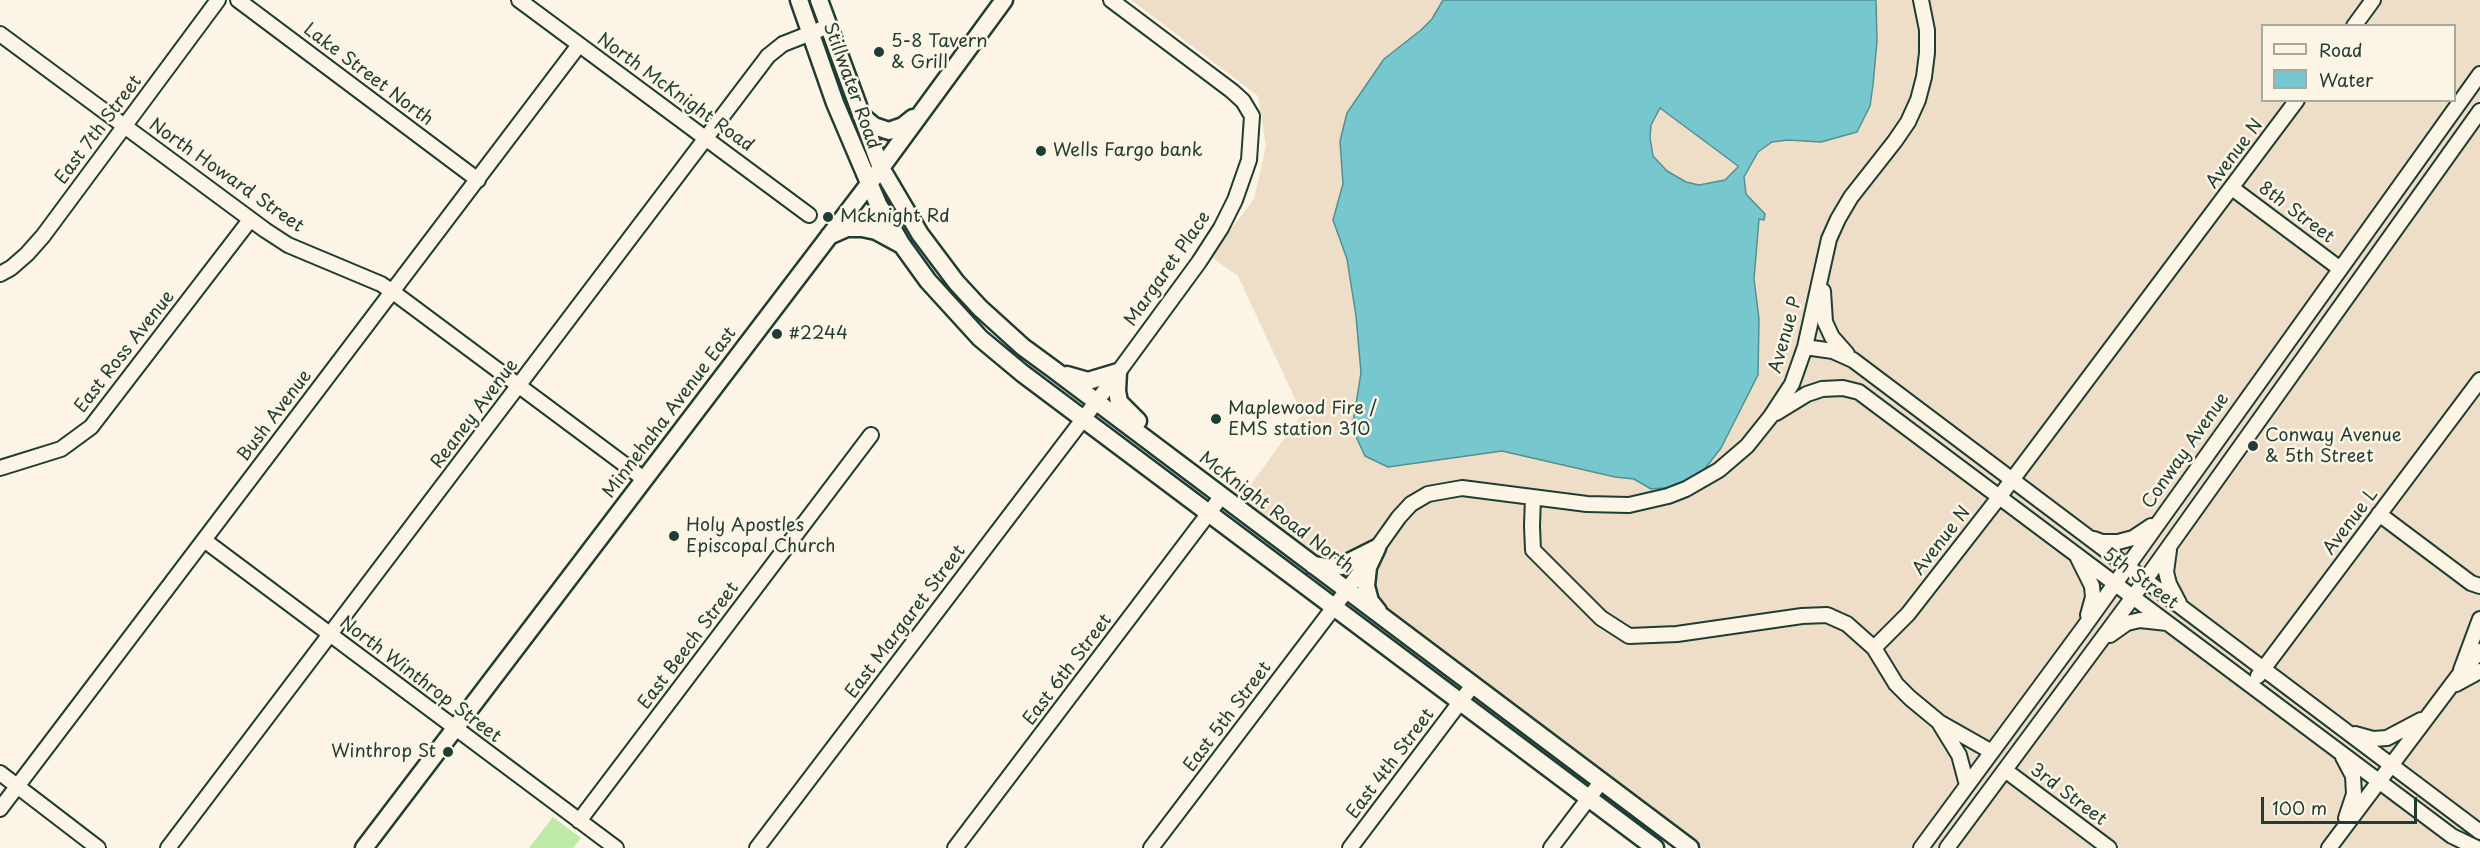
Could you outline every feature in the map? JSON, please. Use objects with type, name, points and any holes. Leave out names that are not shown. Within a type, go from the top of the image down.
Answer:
[{"type":"main road","name":"Stillwater Road","points":[[799,0],[835,103],[868,184]]},
{"type":"main road","name":"Stillwater Road","points":[[819,0],[881,168]]},
{"type":"main road","name":"Minnehaha Avenue East","points":[[364,848],[881,168],[1004,0]]},
{"type":"main road","points":[[861,115],[874,126],[889,131],[903,126],[923,111]]},
{"type":"main road","name":"McKnight Road North","points":[[881,168],[920,234],[956,282],[992,320],[1221,497],[1690,848]]},
{"type":"main road","points":[[868,184],[902,245],[933,287],[980,338],[1014,367],[1655,848]]},
{"type":"main road","points":[[828,236],[848,228],[862,228],[889,236],[902,245]]},
{"type":"main road","points":[[1053,369],[1088,381],[1118,372],[1119,402],[1128,413],[1150,431],[1164,452]]},
{"type":"main road","points":[[1312,565],[1341,566],[1377,548]]},
{"type":"main road","points":[[1377,548],[1368,567],[1366,586],[1370,601],[1385,619]]},
{"type":"street","name":"East 7th Street","points":[[0,274],[11,268],[33,248],[218,0]]},
{"type":"street","name":"Lake Street North","points":[[238,0],[478,180]]},
{"type":"street","name":"North McKnight Road","points":[[519,0],[809,215]]},
{"type":"street","name":"Margaret Place","points":[[1096,401],[1199,262],[1221,228],[1249,160],[1253,131],[1252,116],[1243,101],[1111,0]]},
{"type":"street","name":"Avenue P","points":[[1347,590],[1399,516],[1411,504],[1428,494],[1462,488],[1533,498],[1629,505],[1668,496],[1686,489],[1719,470],[1747,446],[1771,416],[1792,384],[1805,348],[1829,239],[1838,219],[1851,197],[1902,132],[1918,100],[1927,53],[1921,0]]},
{"type":"street","points":[[2355,24],[2373,0]]},
{"type":"street","name":"Reaney Avenue","points":[[168,848],[519,387],[705,138],[775,49],[829,27]]},
{"type":"street","name":"North Howard Street","points":[[0,34],[250,220],[288,245],[381,284],[393,292],[644,479]]},
{"type":"street","name":"Bush Avenue","points":[[0,809],[579,45]]},
{"type":"street","name":"Conway Avenue","points":[[1920,848],[2084,627],[2480,74]]},
{"type":"street","name":"Avenue N","points":[[1874,648],[1908,614],[2000,496],[2296,102]]},
{"type":"street","points":[[1947,848],[2133,597],[2480,111]]},
{"type":"street","name":"8th Street","points":[[2232,188],[2339,268]]},
{"type":"street","name":"East Ross Avenue","points":[[0,468],[61,449],[91,427],[250,220]]},
{"type":"street","points":[[1823,263],[1825,322],[1832,337],[1853,360]]},
{"type":"street","name":"5th Street","points":[[1805,348],[1833,351],[1853,360],[2480,832]]},
{"type":"street","name":"Avenue L","points":[[2252,686],[2480,380]]},
{"type":"street","name":"5th Street","points":[[1771,416],[1807,394],[1822,389],[1843,388],[1859,392],[2452,836],[2477,848]]},
{"type":"street","name":"East Margaret Street","points":[[757,848],[1096,401]]},
{"type":"street","name":"East Beech Street","points":[[579,820],[871,435]]},
{"type":"street","name":"East 6th Street","points":[[955,848],[1221,497]]},
{"type":"street","points":[[1533,498],[1533,550],[1601,618],[1629,636],[1677,634],[1802,616],[1827,615],[1848,624],[1874,648],[1896,684],[1939,722],[1992,752]]},
{"type":"street","points":[[2379,514],[2471,583],[2480,586]]},
{"type":"street","points":[[2088,537],[2102,542],[2118,542],[2133,538],[2160,519]]},
{"type":"street","name":"North Winthrop Street","points":[[204,540],[616,848]]},
{"type":"street","points":[[2170,544],[2166,572],[2169,584],[2181,607]]},
{"type":"street","points":[[2068,548],[2087,573],[2092,586],[2093,597],[2084,627]]},
{"type":"street","name":"East 5th Street","points":[[1151,848],[1347,590]]},
{"type":"street","points":[[2459,675],[2480,619]]},
{"type":"street","points":[[2097,646],[2127,623],[2140,620],[2169,624]]},
{"type":"street","points":[[2329,848],[2459,675],[2480,651]]},
{"type":"street","points":[[2450,687],[2480,671]]},
{"type":"street","name":"East 4th Street","points":[[1350,848],[1473,685]]},
{"type":"street","points":[[2346,731],[2373,739],[2387,738],[2430,714]]},
{"type":"street","points":[[1939,722],[1959,754],[1967,785]]},
{"type":"street","points":[[2338,750],[2348,763],[2353,776],[2354,794],[2339,835]]},
{"type":"street","points":[[1936,848],[1988,777],[1990,772],[1982,765]]},
{"type":"street","name":"3rd Street","points":[[2005,770],[2109,848]]},
{"type":"street","points":[[0,773],[98,848]]},
{"type":"street","points":[[1551,848],[1601,782]]},
{"type":"shaded area","points":[[1131,0],[2480,0],[2480,848],[1703,848],[1239,501],[1302,414],[1238,276],[1210,256],[1254,199],[1266,146],[1258,96]]},
{"type":"green space","points":[[553,817],[581,838],[573,848],[529,848]]},
{"type":"water","points":[[1443,0],[1876,0],[1877,41],[1870,106],[1857,132],[1821,142],[1788,140],[1772,142],[1758,152],[1744,177],[1746,194],[1765,214],[1764,220],[1759,219],[1754,279],[1759,319],[1758,375],[1721,448],[1696,480],[1686,486],[1651,489],[1634,479],[1615,477],[1502,451],[1388,467],[1365,456],[1352,428],[1361,373],[1356,316],[1347,259],[1333,220],[1343,184],[1340,141],[1347,113],[1384,59],[1432,19]],"holes":[[[1660,108],[1738,166],[1725,180],[1699,185],[1686,182],[1667,171],[1653,156],[1650,138],[1651,125]]]},
{"type":"place","name":"5-8 Tavern & Grill","points":[[879,52]]},
{"type":"place","name":"Wells Fargo bank","points":[[1041,151]]},
{"type":"place","name":"Mcknight Rd","points":[[828,217]]},
{"type":"place","name":"#2244","points":[[777,334]]},
{"type":"place","name":"Maplewood Fire / EMS station 310","points":[[1216,419]]},
{"type":"place","name":"Conway Avenue & 5th Street","points":[[2253,446]]},
{"type":"place","name":"Holy Apostles Episcopal Church","points":[[674,536]]},
{"type":"place","name":"Winthrop St","points":[[448,752]]}]
